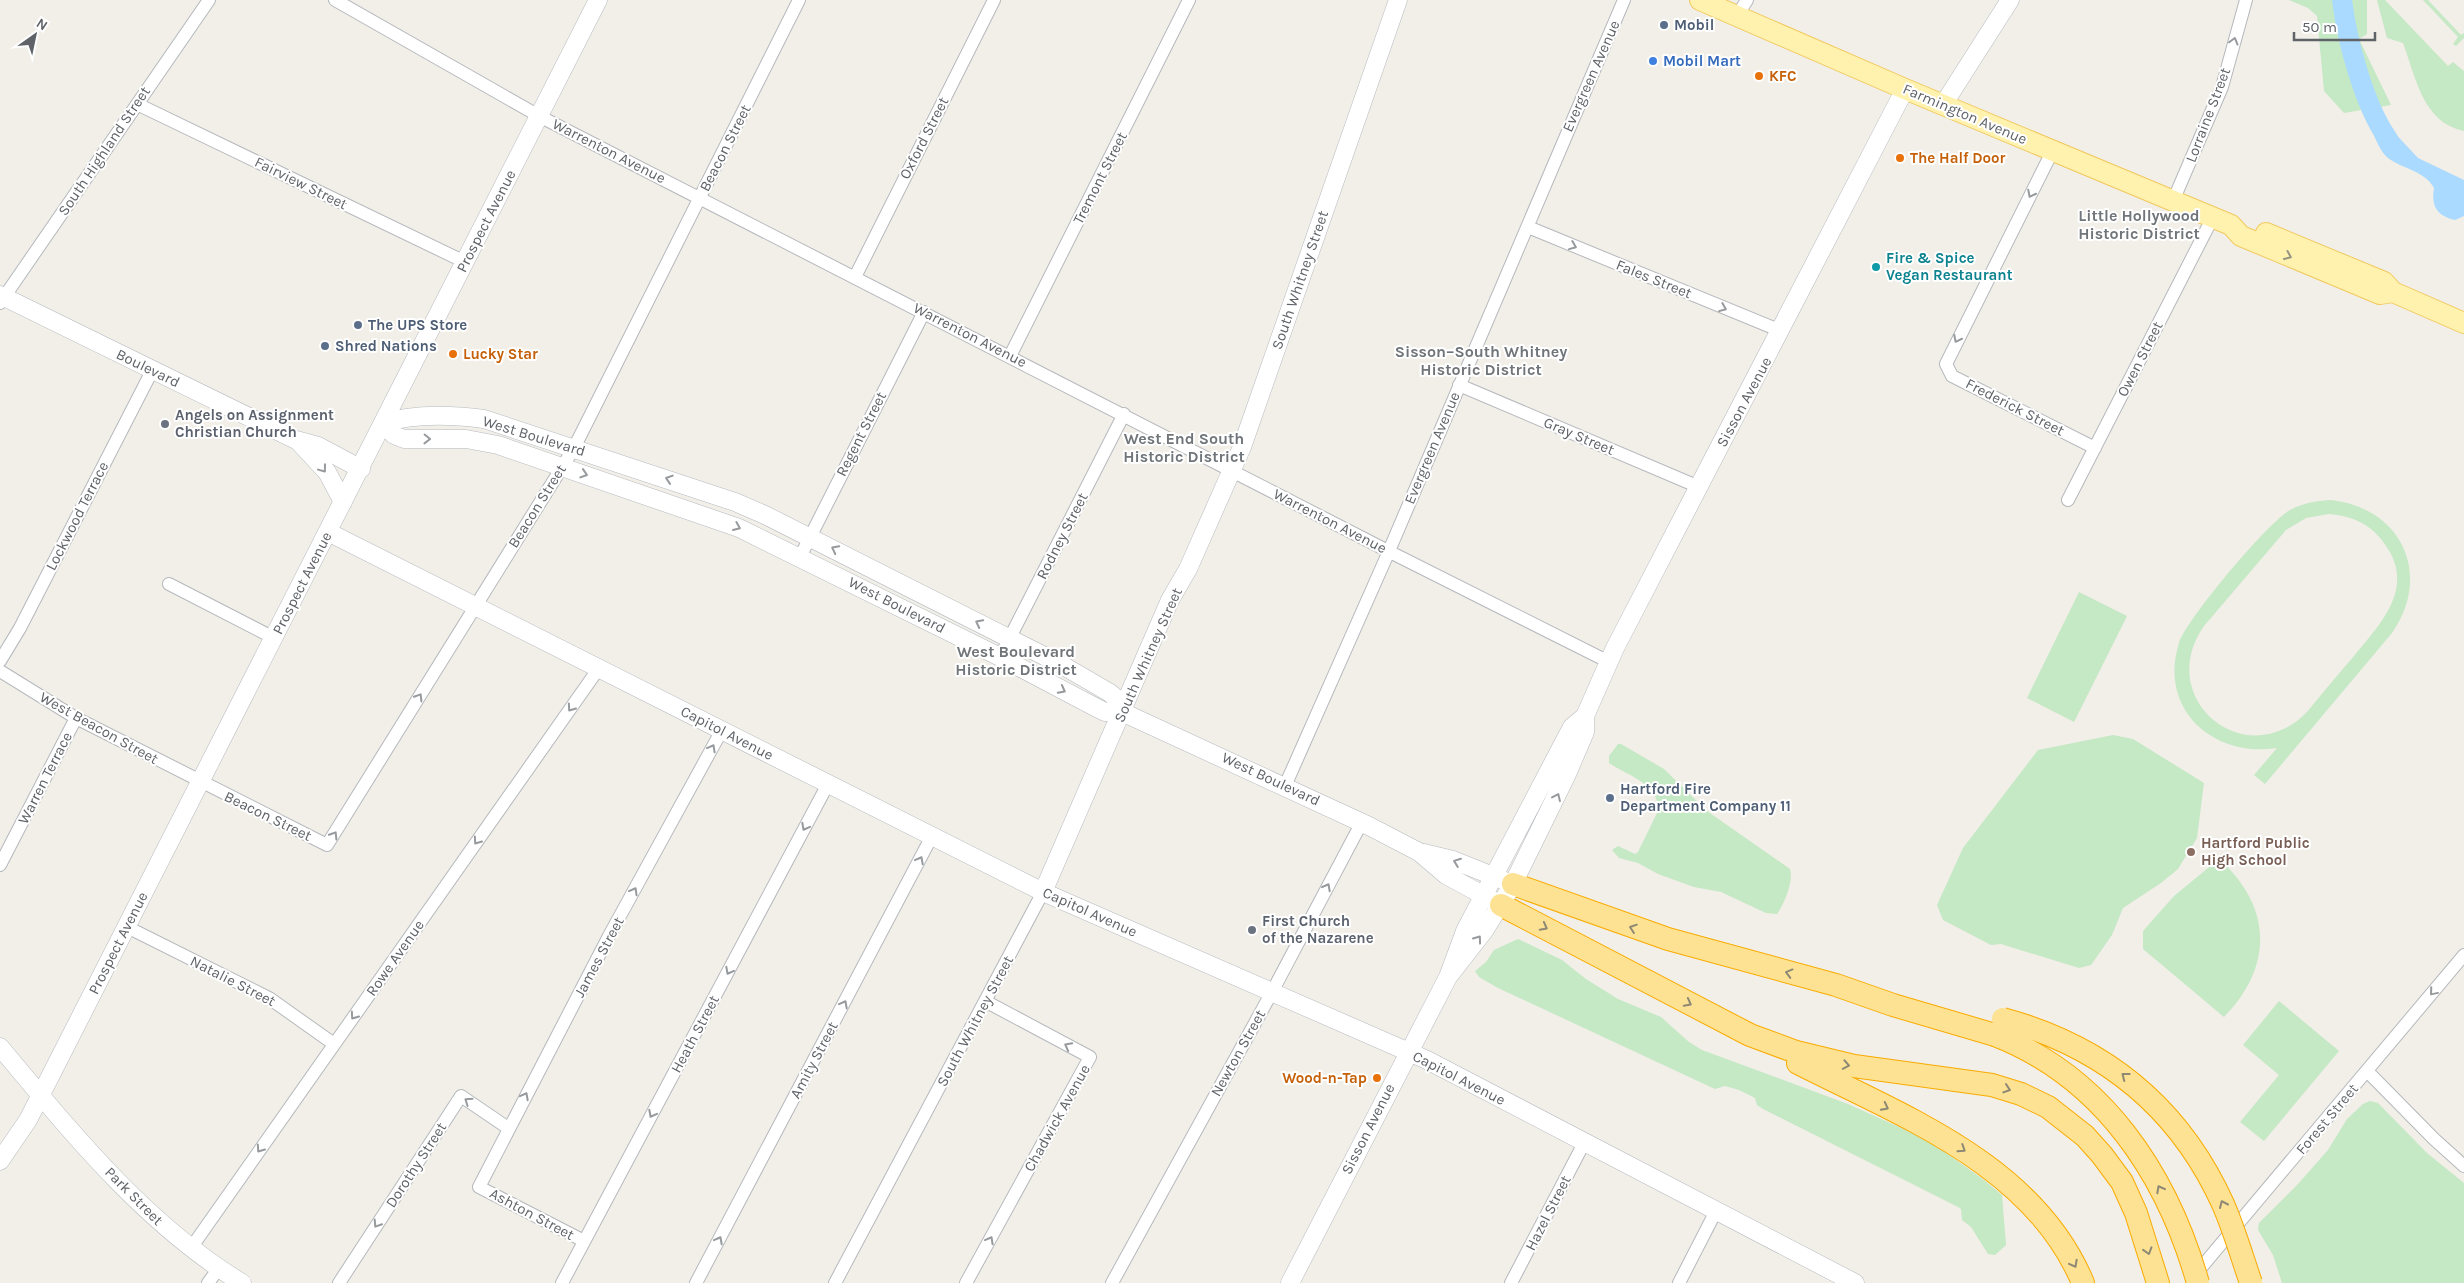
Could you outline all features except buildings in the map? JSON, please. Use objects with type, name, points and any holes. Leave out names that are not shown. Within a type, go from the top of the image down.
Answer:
[{"type":"highway","points":[[1503,880],[1668,940],[1836,985],[1893,1005],[1999,1027],[2049,1034],[2085,1050],[2122,1074],[2158,1107],[2192,1150],[2214,1186],[2228,1216],[2251,1283]]},
{"type":"highway","points":[[1492,900],[1750,1035],[1802,1054],[1840,1063],[1972,1081],[2004,1088],[2048,1107],[2083,1134],[2113,1169],[2129,1196],[2158,1283]]},
{"type":"highway","points":[[1999,1027],[2030,1051],[2065,1072],[2089,1092],[2116,1121],[2139,1152],[2166,1199],[2184,1241],[2198,1283]]},
{"type":"highway","points":[[1750,1035],[1765,1046],[1920,1125],[1985,1164],[2025,1199],[2057,1236],[2083,1283]]},
{"type":"main road","name":"Prospect Avenue","points":[[0,1161],[28,1120],[361,469],[598,0]]},
{"type":"main road","name":"South Whitney Street","points":[[1043,892],[1170,600],[1188,568],[1232,470],[1398,0]]},
{"type":"main road","name":"Farmington Avenue","points":[[1700,0],[1742,8],[1905,89],[2222,221],[2241,236],[2298,261],[2380,294],[2393,292],[2464,323]]},
{"type":"main road","points":[[1943,105],[2010,0]]},
{"type":"main road","name":"Sisson Avenue","points":[[1290,1283],[1448,977],[1472,947],[1492,900],[1567,774],[1585,732],[1585,716],[1609,662],[1905,89]]},
{"type":"main road","name":"Boulevard","points":[[2,298],[296,440],[318,446],[361,469]]},
{"type":"main road","name":"West Boulevard","points":[[1122,712],[1118,700],[1110,693],[1010,639],[766,515],[695,488],[498,422],[472,417],[401,418],[384,423],[398,437],[479,441],[562,467],[739,528],[1000,657],[1105,712],[1122,712],[1362,822],[1418,852],[1446,875],[1492,900]]},
{"type":"main road","name":"Boulevard","points":[[296,440],[320,464],[343,502]]},
{"type":"main road","points":[[687,509],[695,488]]},
{"type":"main road","name":"Capitol Avenue","points":[[328,532],[1043,892],[1409,1052],[1853,1283]]},
{"type":"main road","name":"Sisson Avenue","points":[[1503,880],[1551,766],[1572,727],[1585,716]]},
{"type":"main road","points":[[1551,766],[1567,774]]},
{"type":"main road","name":"West Boulevard","points":[[1418,852],[1453,860],[1503,880]]},
{"type":"main road","name":"Park Street","points":[[0,1047],[124,1188],[190,1248],[242,1283]]},
{"type":"street","name":"South Highland Street","points":[[2,298],[209,0]]},
{"type":"street","name":"Warrenton Avenue","points":[[335,0],[539,116],[1124,414],[1388,552],[1609,662]]},
{"type":"street","name":"Beacon Street","points":[[200,782],[327,845],[574,448],[799,0]]},
{"type":"street","name":"Oxford Street","points":[[855,277],[994,0]]},
{"type":"street","name":"Tremont Street","points":[[1010,356],[1190,0]]},
{"type":"street","name":"Evergreen Avenue","points":[[1286,786],[1624,0]]},
{"type":"street","name":"Lorraine Street","points":[[2173,201],[2222,87],[2246,0]]},
{"type":"street","name":"Fairview Street","points":[[137,104],[465,262]]},
{"type":"street","name":"Frederick Street","points":[[2053,150],[1947,358],[1946,364],[1952,376],[2095,448]]},
{"type":"street","name":"Owen Street","points":[[2068,500],[2222,221]]},
{"type":"street","name":"Fales Street","points":[[1528,227],[1781,331]]},
{"type":"street","name":"Regent Street","points":[[800,557],[924,312]]},
{"type":"street","name":"Lockwood Terrace","points":[[0,661],[20,628],[152,370]]},
{"type":"street","name":"Gray Street","points":[[1459,385],[1699,487]]},
{"type":"street","name":"Rodney Street","points":[[1000,657],[1124,414]]},
{"type":"street","points":[[169,584],[274,638]]},
{"type":"street","name":"Rowe Avenue","points":[[190,1248],[599,668]]},
{"type":"street","name":"West Beacon Street","points":[[0,671],[76,718],[200,782]]},
{"type":"street","name":"Warren Terrace","points":[[0,865],[76,718]]},
{"type":"street","name":"James Street","points":[[479,1187],[508,1128],[722,730]]},
{"type":"street","name":"Heath Street","points":[[562,1283],[828,784]]},
{"type":"street","name":"Newton Street","points":[[1112,1283],[1272,992],[1362,822]]},
{"type":"street","name":"Amity Street","points":[[696,1283],[932,836]]},
{"type":"street","name":"South Whitney Street","points":[[835,1283],[1043,892]]},
{"type":"street","name":"Natalie Street","points":[[127,927],[269,998],[334,1044]]},
{"type":"street","name":"Forest Street","points":[[2190,1283],[2197,1271],[2464,955]]},
{"type":"street","name":"Chadwick Avenue","points":[[966,1283],[1090,1057],[985,1001]]},
{"type":"street","points":[[2367,1071],[2434,1139],[2464,1166]]},
{"type":"street","name":"Dorothy Street","points":[[339,1283],[461,1096],[508,1128]]},
{"type":"street","name":"Hazel Street","points":[[1511,1283],[1584,1143]]},
{"type":"street","name":"Ashton Street","points":[[479,1187],[584,1241]]},
{"type":"street","points":[[1679,1283],[1716,1212]]},
{"type":"street","points":[[208,1283],[219,1268]]},
{"type":"green space","points":[[2289,0],[2367,0],[2367,34],[2359,39],[2391,105],[2344,113],[2324,91],[2317,16],[2308,8]]},
{"type":"green space","points":[[2377,0],[2385,0],[2448,66],[2453,62],[2464,71],[2464,131],[2450,126],[2439,119],[2430,109],[2417,84],[2403,43],[2387,38]]},
{"type":"green space","points":[[2423,0],[2428,0],[2461,35],[2464,33],[2464,38],[2456,46],[2453,44],[2458,37]]},
{"type":"green space","points":[[2330,500],[2355,505],[2375,515],[2392,530],[2403,547],[2409,567],[2410,588],[2404,611],[2392,633],[2265,784],[2254,775],[2277,748],[2254,749],[2232,745],[2212,737],[2196,724],[2184,708],[2176,689],[2175,667],[2179,643],[2196,614],[2211,594],[2247,551],[2279,518],[2290,510],[2305,504]],"holes":[[[2329,514],[2360,522],[2379,536],[2384,543],[2393,559],[2397,575],[2392,604],[2375,631],[2307,712],[2283,729],[2258,735],[2234,732],[2214,720],[2198,702],[2190,679],[2191,653],[2204,626],[2286,530],[2306,518]]]},
{"type":"green space","points":[[2079,592],[2127,616],[2074,722],[2027,698]]},
{"type":"green space","points":[[2113,735],[2133,739],[2204,783],[2197,838],[2178,869],[2161,883],[2123,908],[2112,935],[2091,965],[2079,968],[2001,944],[1991,945],[1943,920],[1937,905],[1963,848],[2038,750]]},
{"type":"green space","points":[[1618,744],[1664,769],[1707,811],[1790,869],[1791,880],[1783,904],[1777,914],[1766,913],[1721,892],[1694,887],[1658,874],[1638,863],[1619,858],[1612,850],[1618,846],[1635,854],[1638,852],[1658,811],[1654,794],[1648,787],[1609,763],[1609,756]]},
{"type":"green space","points":[[2219,859],[2236,877],[2249,896],[2257,916],[2260,936],[2258,957],[2252,977],[2240,997],[2224,1017],[2143,949],[2143,931],[2174,896]]},
{"type":"green space","points":[[1518,939],[1562,960],[1586,979],[1618,999],[1661,1017],[1689,1042],[1702,1050],[1848,1104],[1928,1140],[2002,1195],[2006,1245],[1995,1255],[1988,1254],[1971,1227],[1962,1220],[1961,1209],[1763,1109],[1757,1105],[1755,1098],[1725,1086],[1715,1089],[1498,988],[1479,977],[1475,971],[1486,962],[1494,950]]},
{"type":"green space","points":[[2279,1001],[2339,1051],[2264,1141],[2240,1122],[2279,1075],[2243,1045]]},
{"type":"green space","points":[[2370,1101],[2378,1103],[2427,1153],[2464,1183],[2464,1283],[2282,1283],[2273,1255],[2258,1230],[2259,1223],[2298,1184],[2328,1150],[2347,1119],[2363,1104]]},
{"type":"water","points":[[2375,116],[2384,117],[2390,128],[2418,158],[2464,180],[2464,216],[2455,220],[2440,213],[2433,200],[2434,188],[2430,182],[2384,155],[2368,120]]},
{"type":"waterway","points":[[2342,0],[2352,53],[2364,91],[2371,109],[2388,139]]},
{"type":"place","name":"Mobil","points":[[1664,25]]},
{"type":"place","name":"Mobil Mart","points":[[1653,61]]},
{"type":"place","name":"KFC","points":[[1759,76]]},
{"type":"place","name":"The Half Door","points":[[1900,158]]},
{"type":"place","name":"Fire & Spice Vegan Restaurant","points":[[1876,267]]},
{"type":"place","name":"The UPS Store","points":[[358,325]]},
{"type":"place","name":"Shred Nations","points":[[325,346]]},
{"type":"place","name":"Lucky Star","points":[[453,354]]},
{"type":"place","name":"Angels on Assignment Christian Church","points":[[165,424]]},
{"type":"place","name":"Hartford Fire Department Company 11","points":[[1610,798]]},
{"type":"place","name":"Hartford Public High School","points":[[2191,852]]},
{"type":"place","name":"First Church of the Nazarene","points":[[1252,930]]},
{"type":"place","name":"Wood-n-Tap","points":[[1377,1078]]},
{"type":"district","name":"Little Hollywood Historic District","points":[[2139,224]]},
{"type":"district","name":"Sisson–South Whitney Historic District","points":[[1481,360]]},
{"type":"district","name":"West End South Historic District","points":[[1184,447]]},
{"type":"district","name":"West Boulevard Historic District","points":[[1016,660]]}]
